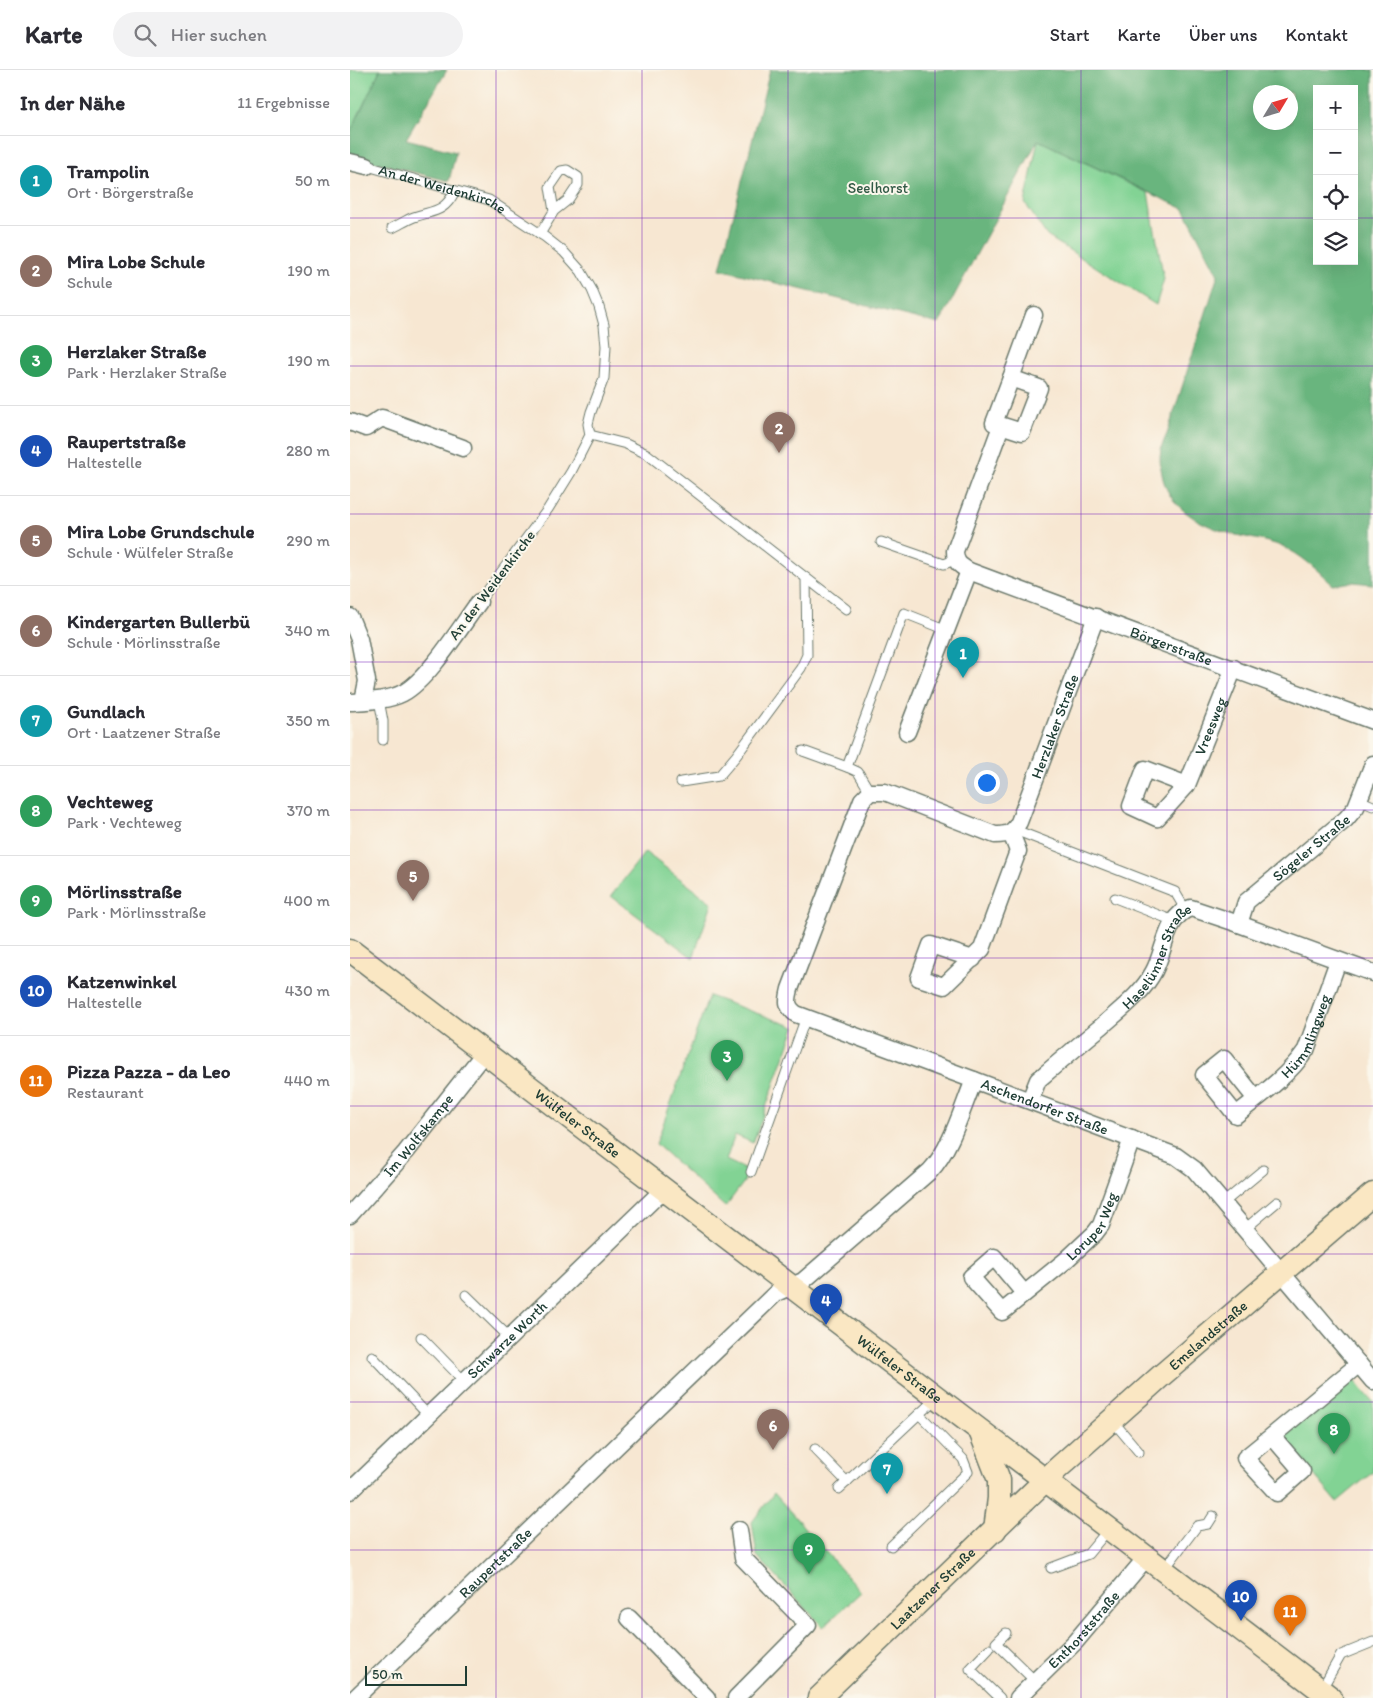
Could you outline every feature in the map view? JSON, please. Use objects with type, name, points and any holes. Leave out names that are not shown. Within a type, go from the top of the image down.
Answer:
[{"type":"main road","name":"Wülfeler Straße","points":[[350,950],[1046,1480],[1154,1565],[1326,1694]]},
{"type":"main road","name":"Emslandstraße","points":[[1046,1480],[1162,1375],[1373,1194]]},
{"type":"main road","points":[[979,1430],[999,1480],[995,1530]]},
{"type":"main road","name":"Laatzener Straße","points":[[819,1698],[1046,1480]]},
{"type":"street","points":[[350,162],[367,166]]},
{"type":"street","points":[[1011,378],[1039,388],[1022,432],[994,423],[1034,315]]},
{"type":"street","points":[[350,422],[366,428],[382,418],[463,448]]},
{"type":"street","points":[[955,560],[955,551],[1001,426]]},
{"type":"street","name":"Börgerstraße","points":[[955,560],[960,566],[969,571],[1373,721]]},
{"type":"street","points":[[907,732],[969,571]]},
{"type":"street","name":"An der Weidenkirche","points":[[364,701],[402,693],[415,684],[429,669],[480,602]]},
{"type":"street","points":[[350,617],[359,639],[367,681],[364,701]]},
{"type":"street","name":"Herzlaker Straße","points":[[1013,831],[1019,822],[1096,617]]},
{"type":"street","name":"Vreesweg","points":[[1187,785],[1234,668]]},
{"type":"street","name":"Sögeler Straße","points":[[1239,924],[1246,902],[1346,819],[1356,806],[1366,803],[1371,775]]},
{"type":"street","points":[[974,959],[982,949],[1018,851],[1013,831],[995,835],[885,792],[870,792],[862,800],[787,1001],[790,1009],[796,1014],[974,1080]]},
{"type":"street","name":"Haselünner Straße","points":[[1030,1100],[1038,1080],[1138,994],[1154,971],[1178,913],[1185,909],[1191,908],[1239,924],[1373,973]]},
{"type":"street","name":"Hümmlingweg","points":[[1256,1099],[1300,1060],[1306,1050],[1338,961]]},
{"type":"street","name":"Im Wolfskampe","points":[[350,1215],[406,1152],[485,1052]]},
{"type":"street","name":"Aschendorfer Straße","points":[[791,1286],[803,1281],[939,1162],[974,1080],[1186,1161],[1373,1381]]},
{"type":"street","name":"Loruper Weg","points":[[1024,1293],[1065,1261],[1095,1234],[1101,1225],[1132,1139]]},
{"type":"street","name":"Schwarze Worth","points":[[350,1491],[664,1189]]},
{"type":"street","name":"Raupertstraße","points":[[355,1698],[776,1293],[791,1286]]},
{"type":"street","points":[[1272,1436],[1359,1364]]},
{"type":"street","points":[[736,1698],[808,1626],[743,1558],[739,1530]]},
{"type":"street","name":"Enthorststraße","points":[[1018,1698],[1154,1565]]},
{"type":"street","points":[[629,1618],[707,1698]]},
{"type":"lane","name":"An der Weidenkirche","points":[[367,166],[489,200],[540,234],[564,252],[581,271],[596,298],[604,325],[606,346],[604,378],[591,412],[588,424],[590,434],[548,509],[480,602]]},
{"type":"lane","points":[[392,228],[414,217],[443,208],[455,191]]},
{"type":"lane","points":[[540,234],[554,212]]},
{"type":"lane","points":[[590,434],[626,444],[647,454],[846,609]]},
{"type":"lane","points":[[881,542],[944,564],[955,560]]},
{"type":"lane","points":[[681,782],[719,776],[801,668],[807,655],[806,578]]},
{"type":"lane","points":[[847,767],[904,613],[947,630]]},
{"type":"lane","points":[[364,701],[383,720],[383,740]]},
{"type":"lane","points":[[802,751],[858,772],[870,792]]},
{"type":"lane","points":[[1013,831],[1175,892],[1185,909]]},
{"type":"lane","points":[[1115,898],[1174,921]]},
{"type":"lane","points":[[751,1172],[806,1018]]},
{"type":"lane","points":[[1222,1204],[1263,1170]]},
{"type":"lane","points":[[1245,1229],[1277,1202]]},
{"type":"lane","points":[[466,1295],[509,1337]]},
{"type":"lane","points":[[421,1337],[464,1381]]},
{"type":"lane","points":[[372,1356],[428,1416]]},
{"type":"lane","points":[[839,1489],[937,1397]]},
{"type":"lane","points":[[891,1546],[968,1472],[963,1459],[919,1414]]},
{"type":"lane","points":[[1112,1420],[1139,1452]]},
{"type":"lane","points":[[815,1449],[847,1482]]},
{"type":"lane","points":[[1154,1565],[1197,1526],[1208,1524],[1214,1516]]},
{"type":"lane","points":[[1051,1568],[1088,1554],[1109,1529]]},
{"type":"lane","points":[[1006,1633],[996,1643],[1035,1681]]},
{"type":"lane","points":[[1326,1694],[1341,1655],[1373,1642]]},
{"type":"lane","points":[[990,1649],[970,1669],[1000,1698]]},
{"type":"green space","points":[[350,70],[380,70],[350,133]]},
{"type":"green space","points":[[380,70],[447,70],[406,139],[456,152],[449,181],[350,156],[350,133]]},
{"type":"green space","name":"Seelhorst","points":[[770,70],[1373,70],[1373,584],[1353,582],[1333,585],[1309,563],[1288,549],[1269,542],[1221,531],[1200,521],[1181,508],[1167,490],[1161,466],[1162,446],[1218,275],[1184,209],[1038,140],[939,324],[720,269]]},
{"type":"green space","points":[[1038,140],[1148,193],[1164,279],[1156,305],[1047,236],[1025,203]]},
{"type":"green space","points":[[645,852],[712,903],[693,958],[611,896]]},
{"type":"green space","points":[[709,996],[795,1027],[753,1143],[735,1135],[726,1160],[747,1170],[744,1182],[725,1207],[656,1144]]},
{"type":"green space","points":[[1352,1377],[1373,1402],[1373,1472],[1337,1502],[1281,1436]]},
{"type":"green space","points":[[774,1493],[861,1592],[823,1627],[757,1556],[752,1522]]},
{"type":"place","name":"Mira Lobe Schule","points":[[779,453]]},
{"type":"place","name":"Trampolin","points":[[963,678]]},
{"type":"place","name":"Mira Lobe Grundschule","points":[[413,901]]},
{"type":"place","name":"Herzlaker Straße","points":[[727,1081]]},
{"type":"place","name":"Raupertstraße","points":[[826,1325]]},
{"type":"place","name":"Kindergarten Bullerbü","points":[[773,1450]]},
{"type":"place","name":"Vechteweg","points":[[1334,1454]]},
{"type":"place","name":"Gundlach","points":[[887,1494]]},
{"type":"place","name":"Mörlinsstraße","points":[[809,1574]]},
{"type":"place","name":"Katzenwinkel","points":[[1241,1621]]},
{"type":"place","name":"Pizza Pazza - da Leo","points":[[1290,1636]]}]
